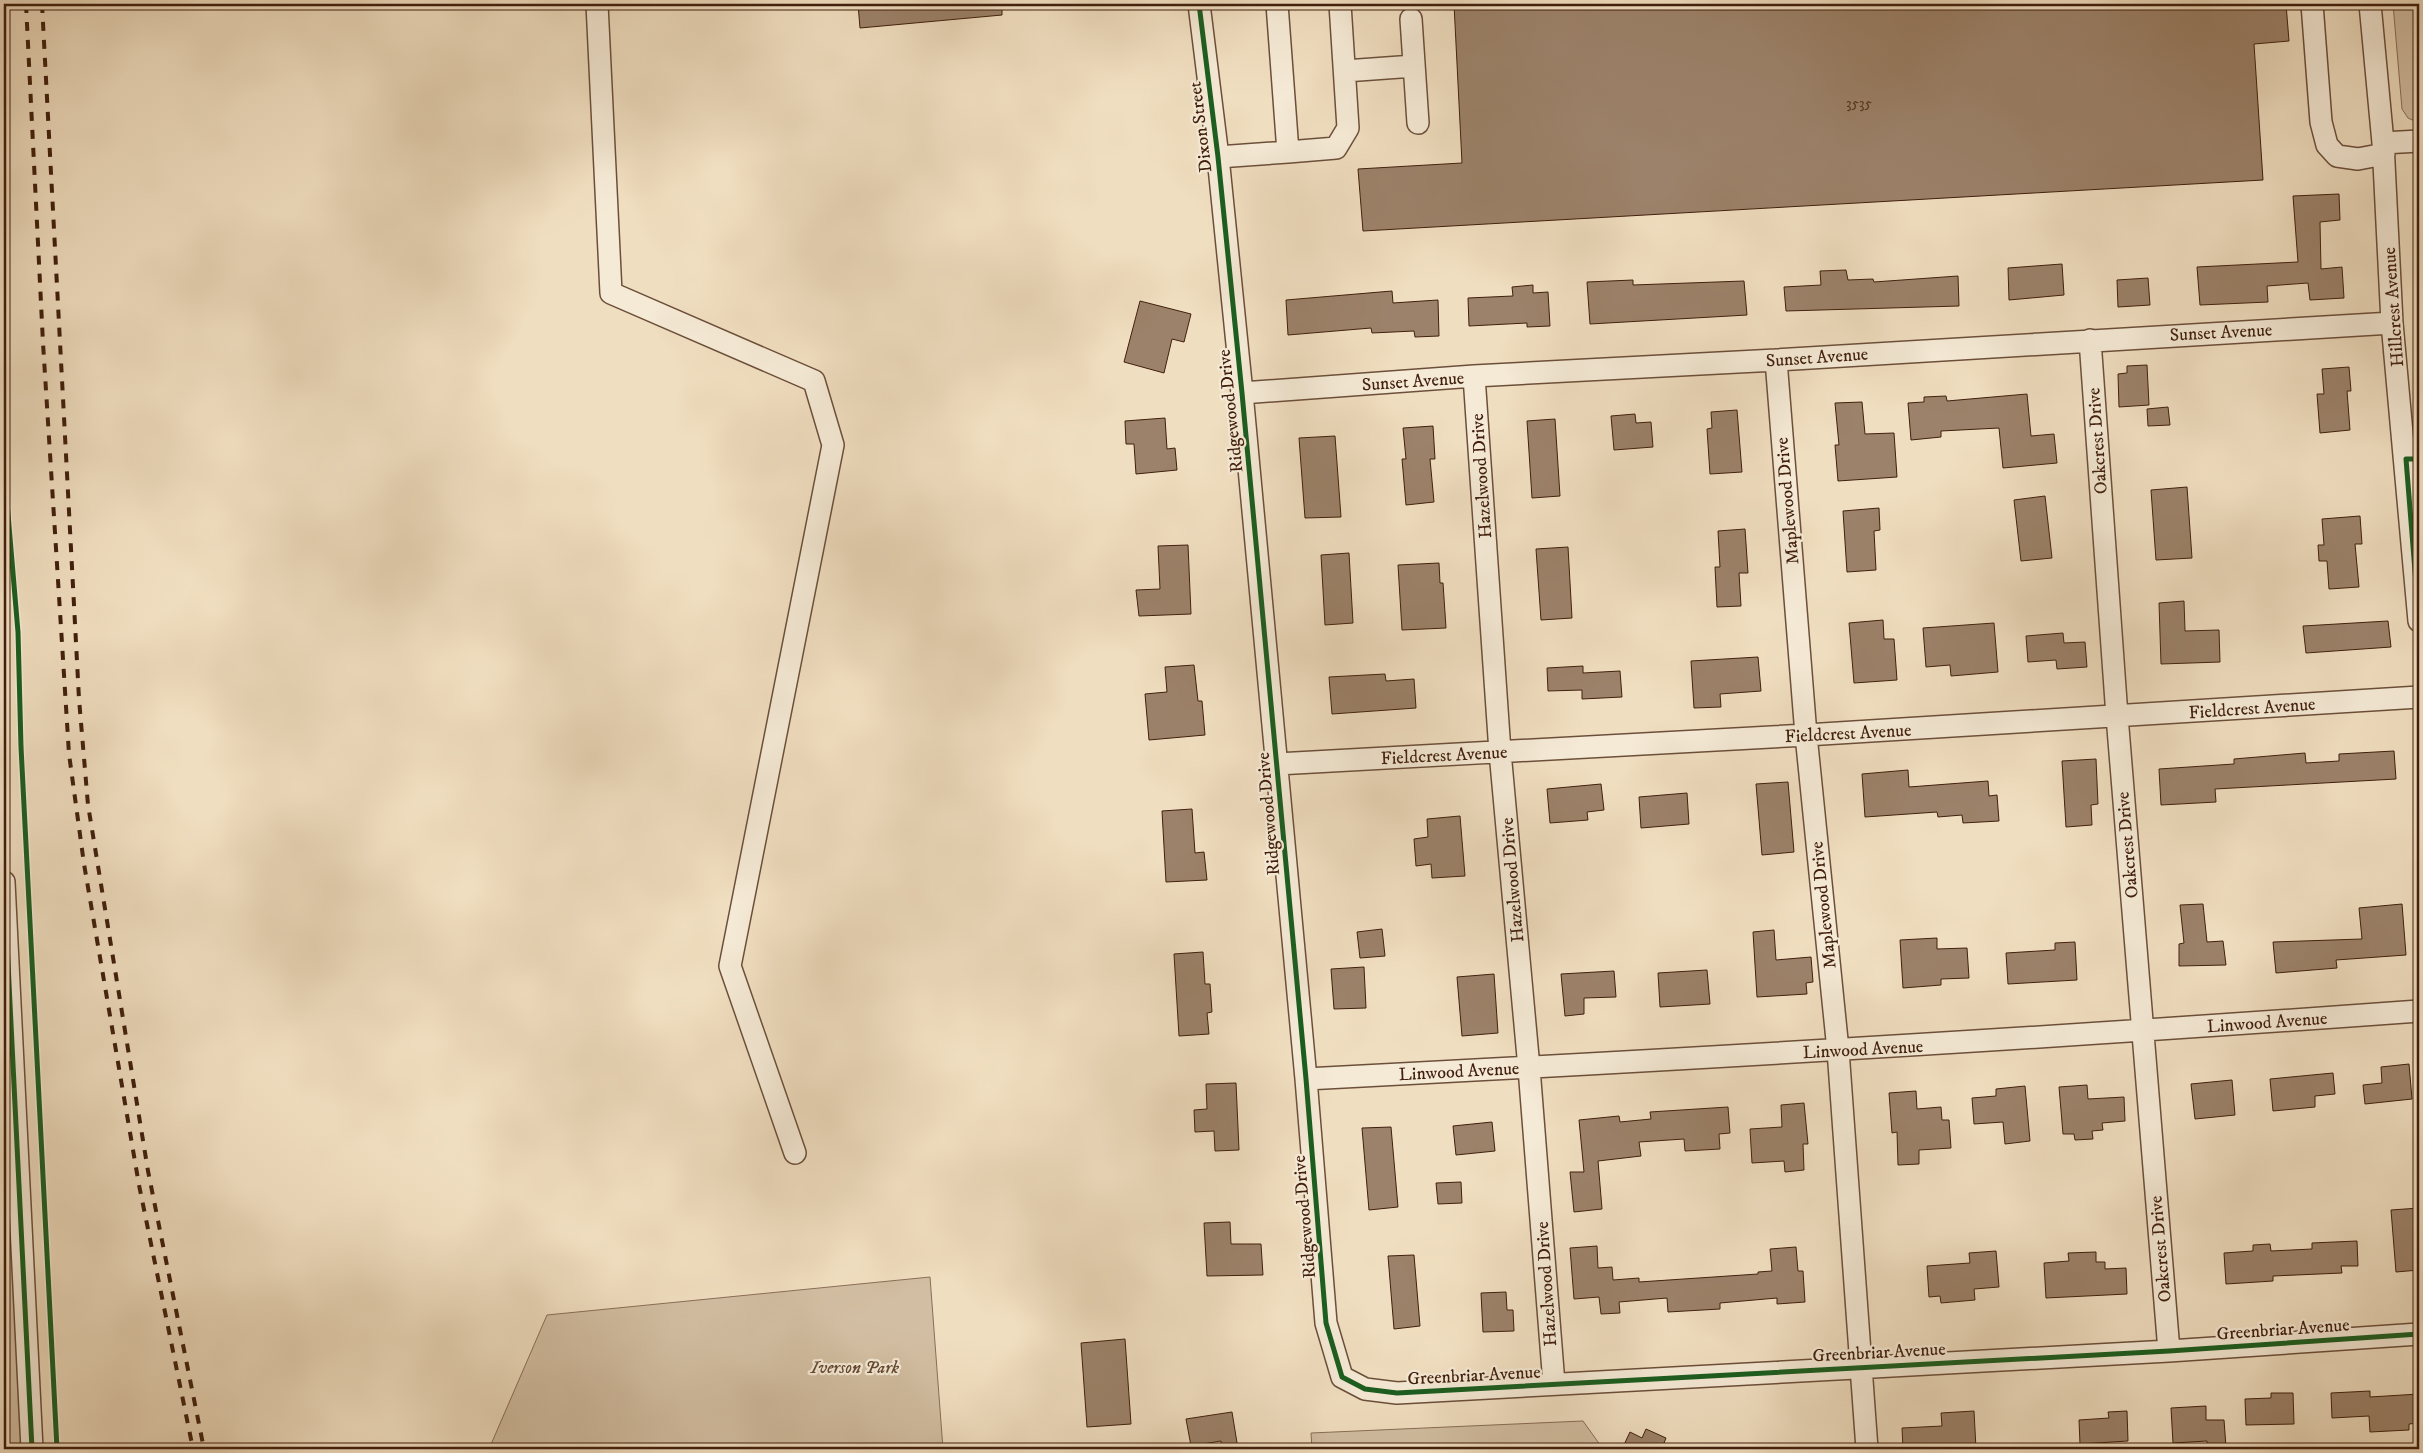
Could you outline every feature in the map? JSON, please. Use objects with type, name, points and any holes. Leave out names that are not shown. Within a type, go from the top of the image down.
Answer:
[{"type":"street","points":[[597,4],[611,293],[814,381],[833,446],[730,966],[794,1153]]},
{"type":"street","name":"Dixon Street","points":[[1199,4],[1227,246]]},
{"type":"street","points":[[1277,4],[1288,152]]},
{"type":"street","points":[[1218,157],[1336,148],[1344,138],[1348,128],[1340,4]]},
{"type":"street","points":[[2312,4],[2321,122],[2327,145],[2337,156],[2358,159],[2384,149],[2419,141]]},
{"type":"street","name":"Hillcrest Avenue","points":[[2370,4],[2384,149],[2392,323],[2413,459],[2419,621]]},
{"type":"street","points":[[1411,19],[1418,123]]},
{"type":"street","points":[[1345,72],[1414,66]]},
{"type":"street","name":"Ridgewood Drive","points":[[1227,246],[1277,764],[1326,1322],[1342,1377]]},
{"type":"street","name":"Sunset Avenue","points":[[1242,394],[1474,376],[2392,323]]},
{"type":"street","name":"Oakcrest Drive","points":[[2090,340],[2117,716],[2169,1351]]},
{"type":"street","name":"Maplewood Drive","points":[[1776,360],[1806,735],[1838,1050],[1867,1449]]},
{"type":"street","name":"Hazelwood Drive","points":[[1474,376],[1500,752],[1529,1068],[1554,1384]]},
{"type":"street","name":"Fieldcrest Avenue","points":[[1277,764],[1806,735],[2419,697]]},
{"type":"street","points":[[4,882],[12,1201],[32,1449]]},
{"type":"street","name":"Linwood Avenue","points":[[1306,1080],[1838,1050],[2419,1011]]},
{"type":"street","name":"Greenbriar Avenue","points":[[1342,1377],[1365,1389],[1397,1393],[1862,1366],[2169,1351],[2419,1334]]},
{"type":"green space","points":[[2393,4],[2419,4],[2419,123],[2408,118],[2402,109]]},
{"type":"green space","points":[[4,1142],[8,1142],[23,1449],[4,1449]]},
{"type":"green space","name":"Iverson Park","points":[[930,1277],[943,1449],[489,1449],[547,1315]]},
{"type":"green space","points":[[1583,1421],[1603,1449],[1312,1449],[1311,1433]]},
{"type":"building","points":[[858,4],[1002,4],[1002,15],[860,28]]},
{"type":"building","points":[[1454,4],[2286,4],[2289,41],[2254,44],[2263,180],[1363,231],[1358,169],[1462,163]]},
{"type":"building","points":[[2339,194],[2340,220],[2320,222],[2321,269],[2342,267],[2344,298],[2310,300],[2308,283],[2267,286],[2268,302],[2200,305],[2197,267],[2298,262],[2293,196]]},
{"type":"building","points":[[2062,264],[2064,295],[2009,300],[2008,268]]},
{"type":"building","points":[[1846,270],[1848,280],[1873,279],[1874,282],[1958,276],[1959,306],[1786,311],[1784,287],[1821,285],[1820,271]]},
{"type":"building","points":[[2148,278],[2150,305],[2118,307],[2117,280]]},
{"type":"building","points":[[1633,280],[1633,285],[1744,281],[1747,315],[1590,324],[1587,282]]},
{"type":"building","points":[[1533,285],[1533,293],[1548,292],[1550,326],[1527,327],[1527,323],[1469,326],[1468,298],[1513,296],[1512,287]]},
{"type":"building","points":[[1392,291],[1393,303],[1438,300],[1439,336],[1415,337],[1414,331],[1372,333],[1371,328],[1288,335],[1286,300]]},
{"type":"building","points":[[1140,301],[1191,314],[1184,342],[1172,339],[1164,373],[1124,362]]},
{"type":"building","points":[[2147,365],[2149,405],[2119,407],[2118,374],[2127,373],[2127,366]]},
{"type":"building","points":[[2349,367],[2351,391],[2347,391],[2350,430],[2320,433],[2317,394],[2324,394],[2322,369]]},
{"type":"building","points":[[2027,394],[2031,436],[2054,434],[2057,463],[2003,468],[1999,428],[1941,431],[1941,437],[1911,440],[1908,403],[1924,402],[1924,397],[1946,396],[1947,401]]},
{"type":"building","points":[[1862,402],[1865,434],[1894,433],[1897,477],[1838,481],[1835,445],[1839,445],[1835,403]]},
{"type":"building","points":[[2168,407],[2170,425],[2148,426],[2147,409]]},
{"type":"building","points":[[1737,410],[1742,472],[1710,474],[1707,429],[1712,428],[1711,412]]},
{"type":"building","points":[[1635,414],[1636,423],[1651,422],[1653,447],[1614,450],[1611,416]]},
{"type":"building","points":[[1165,418],[1167,449],[1175,448],[1177,470],[1136,474],[1134,444],[1126,444],[1125,421]]},
{"type":"building","points":[[1555,419],[1560,496],[1532,498],[1527,421]]},
{"type":"building","points":[[1433,426],[1435,459],[1430,459],[1434,502],[1406,505],[1402,459],[1406,459],[1403,428]]},
{"type":"building","points":[[1335,436],[1341,517],[1305,518],[1299,438]]},
{"type":"building","points":[[2187,487],[2192,558],[2156,560],[2151,490]]},
{"type":"building","points":[[2045,496],[2052,558],[2021,561],[2014,500]]},
{"type":"building","points":[[1879,508],[1880,530],[1874,531],[1876,570],[1847,572],[1843,511]]},
{"type":"building","points":[[2360,516],[2362,544],[2355,544],[2359,587],[2329,589],[2327,561],[2319,561],[2318,545],[2324,545],[2322,519]]},
{"type":"building","points":[[1745,529],[1748,573],[1739,573],[1741,606],[1717,607],[1715,567],[1720,567],[1718,531]]},
{"type":"building","points":[[1188,545],[1191,614],[1139,616],[1136,590],[1160,589],[1158,546]]},
{"type":"building","points":[[1568,547],[1572,618],[1541,620],[1536,549]]},
{"type":"building","points":[[1349,553],[1353,623],[1325,625],[1321,555]]},
{"type":"building","points":[[1439,563],[1440,583],[1443,583],[1446,628],[1402,630],[1398,565]]},
{"type":"building","points":[[2184,601],[2185,631],[2219,630],[2220,662],[2161,664],[2159,603]]},
{"type":"building","points":[[1883,620],[1884,639],[1894,639],[1897,680],[1854,683],[1849,623]]},
{"type":"building","points":[[2388,621],[2391,647],[2306,653],[2303,626]]},
{"type":"building","points":[[1994,623],[1998,672],[1951,676],[1950,665],[1926,667],[1923,628]]},
{"type":"building","points":[[2063,633],[2064,643],[2085,642],[2087,667],[2057,669],[2056,660],[2028,662],[2026,636]]},
{"type":"building","points":[[1758,657],[1761,691],[1720,694],[1721,707],[1694,708],[1691,661]]},
{"type":"building","points":[[1194,665],[1198,701],[1202,701],[1205,735],[1149,740],[1145,694],[1167,692],[1165,667]]},
{"type":"building","points":[[1583,666],[1583,673],[1620,671],[1622,697],[1582,699],[1582,690],[1548,691],[1547,668]]},
{"type":"building","points":[[1385,674],[1386,681],[1414,679],[1416,708],[1332,714],[1329,677]]},
{"type":"building","points":[[2394,751],[2396,779],[2215,789],[2216,802],[2161,805],[2159,769],[2234,764],[2234,759],[2305,753],[2306,763],[2339,761],[2339,754]]},
{"type":"building","points":[[2096,759],[2098,804],[2091,805],[2092,825],[2066,827],[2062,761]]},
{"type":"building","points":[[1908,770],[1909,787],[1988,781],[1989,796],[1997,795],[1999,821],[1963,823],[1962,815],[1938,817],[1937,812],[1865,817],[1862,774]]},
{"type":"building","points":[[1788,782],[1794,852],[1762,855],[1756,784]]},
{"type":"building","points":[[1601,784],[1604,810],[1587,812],[1588,820],[1550,823],[1547,789]]},
{"type":"building","points":[[1687,793],[1689,824],[1641,828],[1639,797]]},
{"type":"building","points":[[1192,809],[1195,853],[1204,852],[1207,880],[1166,882],[1162,811]]},
{"type":"building","points":[[1460,816],[1465,876],[1432,878],[1431,864],[1416,866],[1414,839],[1428,837],[1427,819]]},
{"type":"building","points":[[2203,904],[2207,942],[2223,941],[2226,965],[2179,966],[2179,944],[2184,943],[2180,905]]},
{"type":"building","points":[[2402,904],[2406,955],[2336,960],[2337,968],[2276,973],[2273,942],[2362,939],[2359,908]]},
{"type":"building","points":[[1382,929],[1385,956],[1360,958],[1357,932]]},
{"type":"building","points":[[1774,930],[1776,960],[1811,957],[1813,982],[1806,983],[1807,994],[1757,997],[1753,932]]},
{"type":"building","points":[[1937,938],[1937,949],[1967,948],[1969,978],[1941,979],[1941,985],[1903,988],[1900,940]]},
{"type":"building","points":[[2075,942],[2077,980],[2008,984],[2006,953],[2055,950],[2055,943]]},
{"type":"building","points":[[1203,952],[1205,984],[1210,984],[1212,1012],[1207,1013],[1209,1034],[1179,1036],[1174,954]]},
{"type":"building","points":[[1364,967],[1366,1008],[1334,1009],[1331,969]]},
{"type":"building","points":[[1707,970],[1710,1004],[1660,1007],[1658,973]]},
{"type":"building","points":[[1614,971],[1616,997],[1584,998],[1584,1014],[1565,1016],[1561,974]]},
{"type":"building","points":[[1494,974],[1498,1033],[1462,1036],[1457,977]]},
{"type":"building","points":[[2409,1064],[2412,1099],[2365,1104],[2363,1085],[2382,1083],[2381,1067]]},
{"type":"building","points":[[2333,1073],[2335,1094],[2315,1096],[2315,1107],[2273,1111],[2270,1079]]},
{"type":"building","points":[[2232,1080],[2235,1115],[2195,1119],[2191,1084]]},
{"type":"building","points":[[1236,1083],[1239,1150],[1215,1151],[1214,1131],[1195,1132],[1194,1110],[1207,1109],[1206,1084]]},
{"type":"building","points":[[2087,1085],[2088,1099],[2124,1097],[2125,1121],[2102,1123],[2103,1130],[2092,1131],[2093,1139],[2075,1140],[2074,1134],[2063,1134],[2059,1087]]},
{"type":"building","points":[[2025,1086],[2030,1141],[2005,1144],[2003,1122],[1974,1124],[1972,1098],[1996,1096],[1996,1089]]},
{"type":"building","points":[[1916,1091],[1917,1109],[1941,1107],[1942,1120],[1949,1120],[1951,1148],[1919,1150],[1919,1164],[1898,1165],[1897,1132],[1892,1133],[1889,1093]]},
{"type":"building","points":[[1804,1103],[1808,1144],[1803,1144],[1804,1170],[1785,1172],[1784,1161],[1752,1163],[1750,1129],[1782,1127],[1781,1105]]},
{"type":"building","points":[[1728,1107],[1730,1133],[1719,1134],[1720,1149],[1685,1151],[1684,1139],[1639,1142],[1641,1156],[1598,1161],[1602,1209],[1574,1212],[1570,1172],[1584,1172],[1579,1120],[1619,1116],[1620,1122],[1651,1119],[1650,1112]]},
{"type":"building","points":[[1492,1122],[1495,1151],[1456,1155],[1453,1126]]},
{"type":"building","points":[[1391,1127],[1398,1207],[1369,1210],[1362,1128]]},
{"type":"building","points":[[1461,1182],[1462,1203],[1438,1204],[1436,1183]]},
{"type":"building","points":[[2419,1208],[2419,1270],[2396,1272],[2391,1210]]},
{"type":"building","points":[[1230,1222],[1231,1244],[1261,1244],[1263,1275],[1207,1276],[1204,1223]]},
{"type":"building","points":[[2357,1241],[2358,1266],[2341,1266],[2342,1273],[2273,1276],[2273,1281],[2226,1284],[2224,1253],[2253,1251],[2253,1245],[2270,1244],[2271,1251],[2312,1249],[2312,1243]]},
{"type":"building","points":[[1597,1246],[1598,1268],[1612,1267],[1613,1280],[1639,1278],[1639,1282],[1758,1274],[1758,1272],[1772,1271],[1770,1249],[1796,1247],[1798,1271],[1803,1271],[1805,1302],[1777,1304],[1777,1298],[1720,1303],[1720,1309],[1668,1312],[1667,1298],[1619,1302],[1620,1313],[1601,1314],[1599,1297],[1574,1299],[1570,1248]]},
{"type":"building","points":[[1996,1251],[1999,1287],[1974,1289],[1975,1300],[1941,1303],[1940,1296],[1929,1297],[1927,1266],[1970,1263],[1969,1253]]},
{"type":"building","points":[[2096,1252],[2096,1262],[2105,1262],[2105,1269],[2126,1268],[2127,1294],[2046,1298],[2044,1263],[2069,1261],[2068,1253]]},
{"type":"building","points":[[1414,1255],[1420,1326],[1394,1329],[1388,1256]]},
{"type":"building","points":[[1506,1292],[1507,1310],[1513,1310],[1514,1331],[1483,1332],[1481,1293]]},
{"type":"building","points":[[1125,1339],[1131,1424],[1087,1427],[1081,1343]]},
{"type":"building","points":[[2370,1391],[2370,1397],[2419,1394],[2419,1423],[2409,1424],[2409,1430],[2370,1432],[2369,1416],[2332,1418],[2331,1393]]},
{"type":"building","points":[[2271,1393],[2293,1393],[2294,1424],[2246,1425],[2245,1399],[2271,1398]]},
{"type":"building","points":[[2206,1406],[2206,1420],[2224,1420],[2226,1447],[2207,1448],[2207,1441],[2173,1443],[2171,1408]]},
{"type":"building","points":[[1974,1411],[1976,1449],[1903,1449],[1902,1428],[1942,1426],[1941,1413]]},
{"type":"building","points":[[2127,1411],[2128,1441],[2080,1444],[2079,1420],[2109,1418],[2108,1412]]},
{"type":"building","points":[[1232,1412],[1238,1449],[1222,1449],[1221,1441],[1191,1446],[1186,1419]]},
{"type":"building","points":[[1646,1429],[1666,1438],[1662,1448],[1665,1449],[1622,1449],[1630,1432],[1642,1438]]},
{"type":"railway","points":[[26,4],[43,343],[69,754],[84,864],[139,1185],[193,1449]]},
{"type":"railway","points":[[42,4],[79,699],[88,805],[148,1171],[204,1449]]},
{"type":"cycle path","points":[[1199,4],[1218,157],[1242,393],[1306,1079],[1326,1323],[1342,1377],[1365,1389],[1397,1393],[2169,1351],[2419,1334]]},
{"type":"cycle path","points":[[2419,459],[2406,459],[2419,621]]},
{"type":"cycle path","points":[[4,467],[18,632],[21,747],[57,1449]]},
{"type":"cycle path","points":[[4,882],[32,1449]]}]
